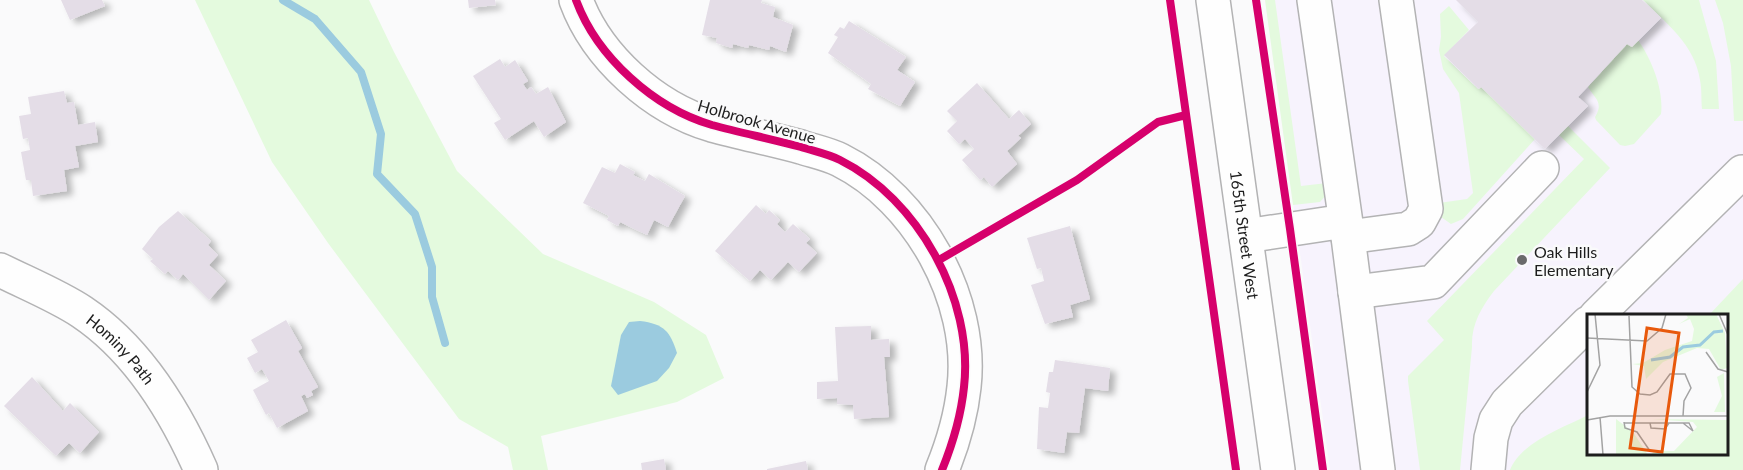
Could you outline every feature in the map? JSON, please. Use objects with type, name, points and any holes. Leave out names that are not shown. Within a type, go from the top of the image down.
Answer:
[{"type":"street","name":"Holbrook Avenue","points":[[576,0],[580,12],[602,46],[626,74],[657,99],[681,113],[711,124],[839,160],[886,191],[927,241],[939,260],[951,291],[961,330],[964,360],[964,385],[960,411],[954,439],[942,470]]},
{"type":"street","name":"165th Street West","points":[[1213,0],[1278,470]]},
{"type":"street","points":[[1314,0],[1347,229],[1378,470]]},
{"type":"street","points":[[1246,236],[1347,229],[1408,229],[1419,222],[1426,209],[1396,0]]},
{"type":"street","points":[[1355,292],[1432,282],[1542,168]]},
{"type":"street","points":[[1597,314],[1742,172]]},
{"type":"street","name":"Hominy Path","points":[[0,270],[82,312],[123,348],[164,401],[186,437],[201,470]]},
{"type":"street","points":[[1488,470],[1491,438],[1496,420],[1507,403],[1587,324]]},
{"type":"shaded area","name":"Oak Hills Elementary","points":[[1265,0],[1743,0],[1743,470],[1330,470]]},
{"type":"green space","points":[[195,0],[369,0],[457,171],[543,254],[654,302],[706,335],[724,378],[677,402],[541,436],[548,470],[513,470],[508,447],[459,419],[328,243],[272,162]]},
{"type":"green space","points":[[1265,0],[1275,0],[1301,186],[1327,183],[1327,194],[1320,202],[1293,205]]},
{"type":"green space","points":[[1643,0],[1699,0],[1716,61],[1719,109],[1702,109],[1700,80],[1692,56],[1670,26]]},
{"type":"green space","points":[[1715,0],[1743,0],[1743,121],[1734,121],[1731,66],[1723,23]]},
{"type":"green space","points":[[1449,6],[1469,30],[1444,56],[1478,89],[1481,87],[1535,139],[1463,219],[1451,224],[1441,217],[1439,203],[1467,199],[1473,193],[1459,93],[1443,69],[1439,50],[1440,14]]},
{"type":"green space","points":[[1638,40],[1648,57],[1659,85],[1661,114],[1634,144],[1625,146],[1620,145],[1596,120],[1599,104],[1588,87],[1627,44]]},
{"type":"green space","points":[[1568,126],[1610,168],[1494,291],[1481,310],[1472,339],[1460,470],[1420,470],[1408,376],[1444,340],[1427,321],[1584,159],[1559,135]]},
{"type":"green space","points":[[1743,279],[1743,470],[1510,470],[1523,451],[1544,437],[1587,415],[1587,455],[1728,455],[1728,314],[1710,314]]},
{"type":"water","points":[[640,321],[655,324],[665,330],[672,339],[677,353],[669,368],[657,381],[618,395],[611,386],[621,335],[629,322]]},
{"type":"building","points":[[61,0],[102,0],[105,6],[70,20]]},
{"type":"building","points":[[468,0],[495,0],[496,5],[469,8]]},
{"type":"building","points":[[710,0],[762,0],[761,3],[775,7],[773,17],[793,25],[786,52],[770,46],[769,50],[733,44],[732,48],[716,43],[717,38],[702,35]]},
{"type":"building","points":[[1456,0],[1642,0],[1661,18],[1632,47],[1627,44],[1578,97],[1588,106],[1545,149],[1444,55],[1478,22]]},
{"type":"building","points":[[849,21],[906,57],[897,70],[915,82],[900,106],[868,89],[871,84],[828,53],[838,37],[834,35],[840,27],[844,29]]},
{"type":"building","points":[[500,59],[505,67],[515,60],[528,81],[523,84],[527,90],[531,87],[536,94],[548,87],[566,122],[544,137],[534,121],[505,140],[494,123],[501,119],[473,76]]},
{"type":"building","points":[[977,83],[1009,119],[1019,110],[1031,124],[1018,136],[1021,138],[1007,151],[1017,164],[992,187],[984,177],[980,180],[962,160],[974,149],[965,139],[959,144],[947,131],[957,121],[947,111]]},
{"type":"building","points":[[64,91],[67,103],[74,102],[78,125],[95,122],[98,142],[75,146],[79,167],[64,170],[67,191],[33,196],[31,180],[26,180],[21,152],[30,150],[28,138],[23,139],[19,116],[31,114],[28,97]]},
{"type":"building","points":[[620,164],[635,172],[633,175],[645,181],[649,174],[685,196],[668,227],[654,220],[647,235],[620,222],[618,226],[607,220],[609,216],[583,203],[602,167],[615,173]]},
{"type":"building","points":[[756,205],[766,214],[769,210],[780,220],[777,224],[785,232],[793,224],[810,239],[806,243],[817,253],[799,272],[788,262],[771,280],[760,270],[750,281],[715,251]]},
{"type":"building","points":[[178,211],[211,241],[208,245],[218,255],[209,265],[226,281],[209,300],[183,274],[178,280],[168,271],[165,274],[150,261],[153,259],[142,249],[159,227]]},
{"type":"building","points":[[1070,226],[1090,299],[1070,305],[1073,317],[1045,324],[1031,285],[1044,281],[1041,268],[1037,269],[1027,238]]},
{"type":"building","points":[[286,320],[302,348],[298,351],[318,387],[311,391],[313,395],[307,398],[305,394],[301,396],[308,411],[277,428],[269,413],[266,415],[253,390],[269,381],[262,369],[255,373],[247,358],[258,352],[251,340]]},
{"type":"building","points":[[871,326],[871,340],[889,339],[890,357],[884,357],[889,417],[854,419],[853,405],[837,404],[837,398],[817,399],[817,382],[838,381],[835,327]]},
{"type":"building","points":[[1055,360],[1110,368],[1108,391],[1085,388],[1079,433],[1067,432],[1064,453],[1037,449],[1039,407],[1048,408],[1050,393],[1046,392],[1049,372],[1053,372]]},
{"type":"building","points":[[32,377],[63,411],[70,403],[99,432],[80,453],[69,443],[56,456],[4,406]]},
{"type":"building","points":[[664,459],[666,470],[642,470],[641,463]]},
{"type":"building","points":[[806,461],[808,470],[767,470],[767,469]]},
{"type":"waterway","points":[[283,0],[315,19],[361,72],[381,134],[377,174],[415,214],[432,267],[432,297],[445,343]]},
{"type":"cycle path","points":[[576,0],[585,21],[598,41],[630,78],[649,93],[690,117],[712,125],[801,147],[840,160],[868,177],[894,200],[916,226],[935,255],[950,287],[960,320],[965,354],[961,408],[942,470]]},
{"type":"cycle path","points":[[1170,0],[1236,470]]},
{"type":"cycle path","points":[[1256,0],[1323,470]]},
{"type":"cycle path","points":[[939,260],[1077,180],[1158,122],[1186,115]]},
{"type":"place","name":"Oak Hills Elementary","points":[[1522,260]]}]
